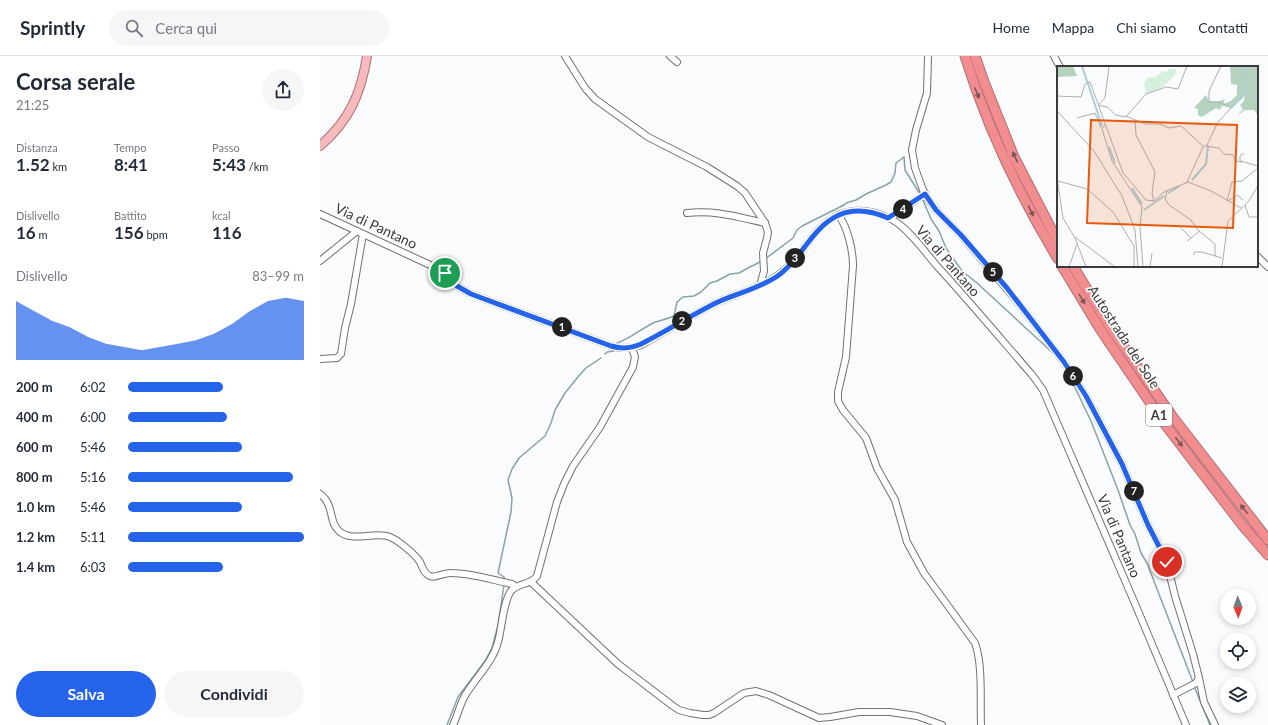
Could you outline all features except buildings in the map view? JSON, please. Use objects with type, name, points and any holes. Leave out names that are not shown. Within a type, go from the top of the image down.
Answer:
[{"type":"highway","points":[[965,56],[974,83],[1005,160],[1046,240],[1057,257]]},
{"type":"highway","points":[[975,56],[1014,157],[1057,240]]},
{"type":"highway","name":"Autostrada del Sole","points":[[1063,267],[1100,329],[1164,423],[1268,555]]},
{"type":"highway","name":"Autostrada del Sole","points":[[1074,267],[1108,324],[1172,416],[1268,540]]},
{"type":"main road","points":[[320,146],[336,130],[352,108],[360,87],[367,56]]},
{"type":"street","points":[[565,56],[592,97],[651,139],[706,166],[740,188],[747,196],[765,223],[768,234],[763,251],[764,271],[760,285]]},
{"type":"street","points":[[670,56],[677,62]]},
{"type":"street","points":[[928,56],[926,96],[912,150],[916,171],[925,194],[936,210],[961,235],[1016,300],[1064,362],[1088,401],[1122,464],[1148,525],[1166,559],[1173,589],[1190,641],[1203,698],[1215,725]]},
{"type":"street","points":[[1054,56],[1059,66]]},
{"type":"street","points":[[888,218],[925,194]]},
{"type":"street","name":"Via di Pantano","points":[[320,214],[441,270],[457,286],[471,294],[611,346],[622,348],[632,348],[641,344],[711,305],[774,278],[786,269],[818,230],[838,215],[862,211],[875,213],[888,218],[901,226],[918,244],[1033,376],[1043,390],[1186,725]]},
{"type":"street","points":[[687,213],[724,213],[765,223]]},
{"type":"street","points":[[838,215],[846,228],[853,256],[853,269],[846,357],[838,392],[838,401],[843,410],[866,438],[876,465],[894,499],[906,540],[924,573],[975,643],[979,674],[981,725]]},
{"type":"street","points":[[320,261],[357,231]]},
{"type":"street","points":[[320,359],[337,358],[341,354],[363,234]]},
{"type":"street","points":[[1258,257],[1268,267]]},
{"type":"street","points":[[453,725],[466,694],[488,664],[495,650],[500,636],[510,593],[516,587],[531,582],[538,574],[560,494],[571,470],[600,427],[633,367],[635,357],[632,348]]},
{"type":"street","points":[[320,494],[328,501],[334,525],[340,532],[351,536],[385,536],[394,539],[417,558],[425,573],[429,576],[432,577],[446,573],[465,574],[512,584],[516,587]]},
{"type":"street","points":[[531,582],[618,664],[680,710],[709,715],[744,693],[756,692],[766,694],[819,718],[858,712],[890,712],[917,716],[942,725]]},
{"type":"street","points":[[1173,695],[1194,685],[1198,678]]},
{"type":"waterway","points":[[904,157],[905,170],[920,194]]},
{"type":"waterway","points":[[765,259],[793,238],[797,230],[802,226],[891,182],[895,173],[896,163],[904,157]]},
{"type":"waterway","points":[[922,198],[946,248],[962,271],[1054,354]]},
{"type":"waterway","points":[[616,346],[617,343],[653,323],[674,316],[677,302],[683,297],[694,296],[701,292],[710,283],[730,274],[739,273],[762,261]]},
{"type":"waterway","points":[[605,354],[607,352],[614,351],[614,349]]},
{"type":"waterway","points":[[505,581],[504,577],[498,573],[511,512],[512,498],[508,480],[512,469],[519,458],[545,436],[555,410],[565,393],[577,378],[586,368],[601,358]]},
{"type":"waterway","points":[[1069,375],[1091,421],[1130,525],[1135,534],[1141,553],[1147,563],[1193,682]]},
{"type":"waterway","points":[[447,725],[458,697],[485,661],[492,648],[498,625],[504,585]]},
{"type":"waterway","points":[[1194,686],[1210,725]]},
{"type":"route","points":[[445,273],[457,286],[471,294],[611,346],[630,348],[641,344],[718,302],[754,288],[782,273],[818,230],[832,218],[843,213],[856,211],[867,211],[888,218],[925,194],[936,210],[961,235],[1007,288],[1064,362],[1086,396],[1122,464],[1148,525],[1167,562]]}]
